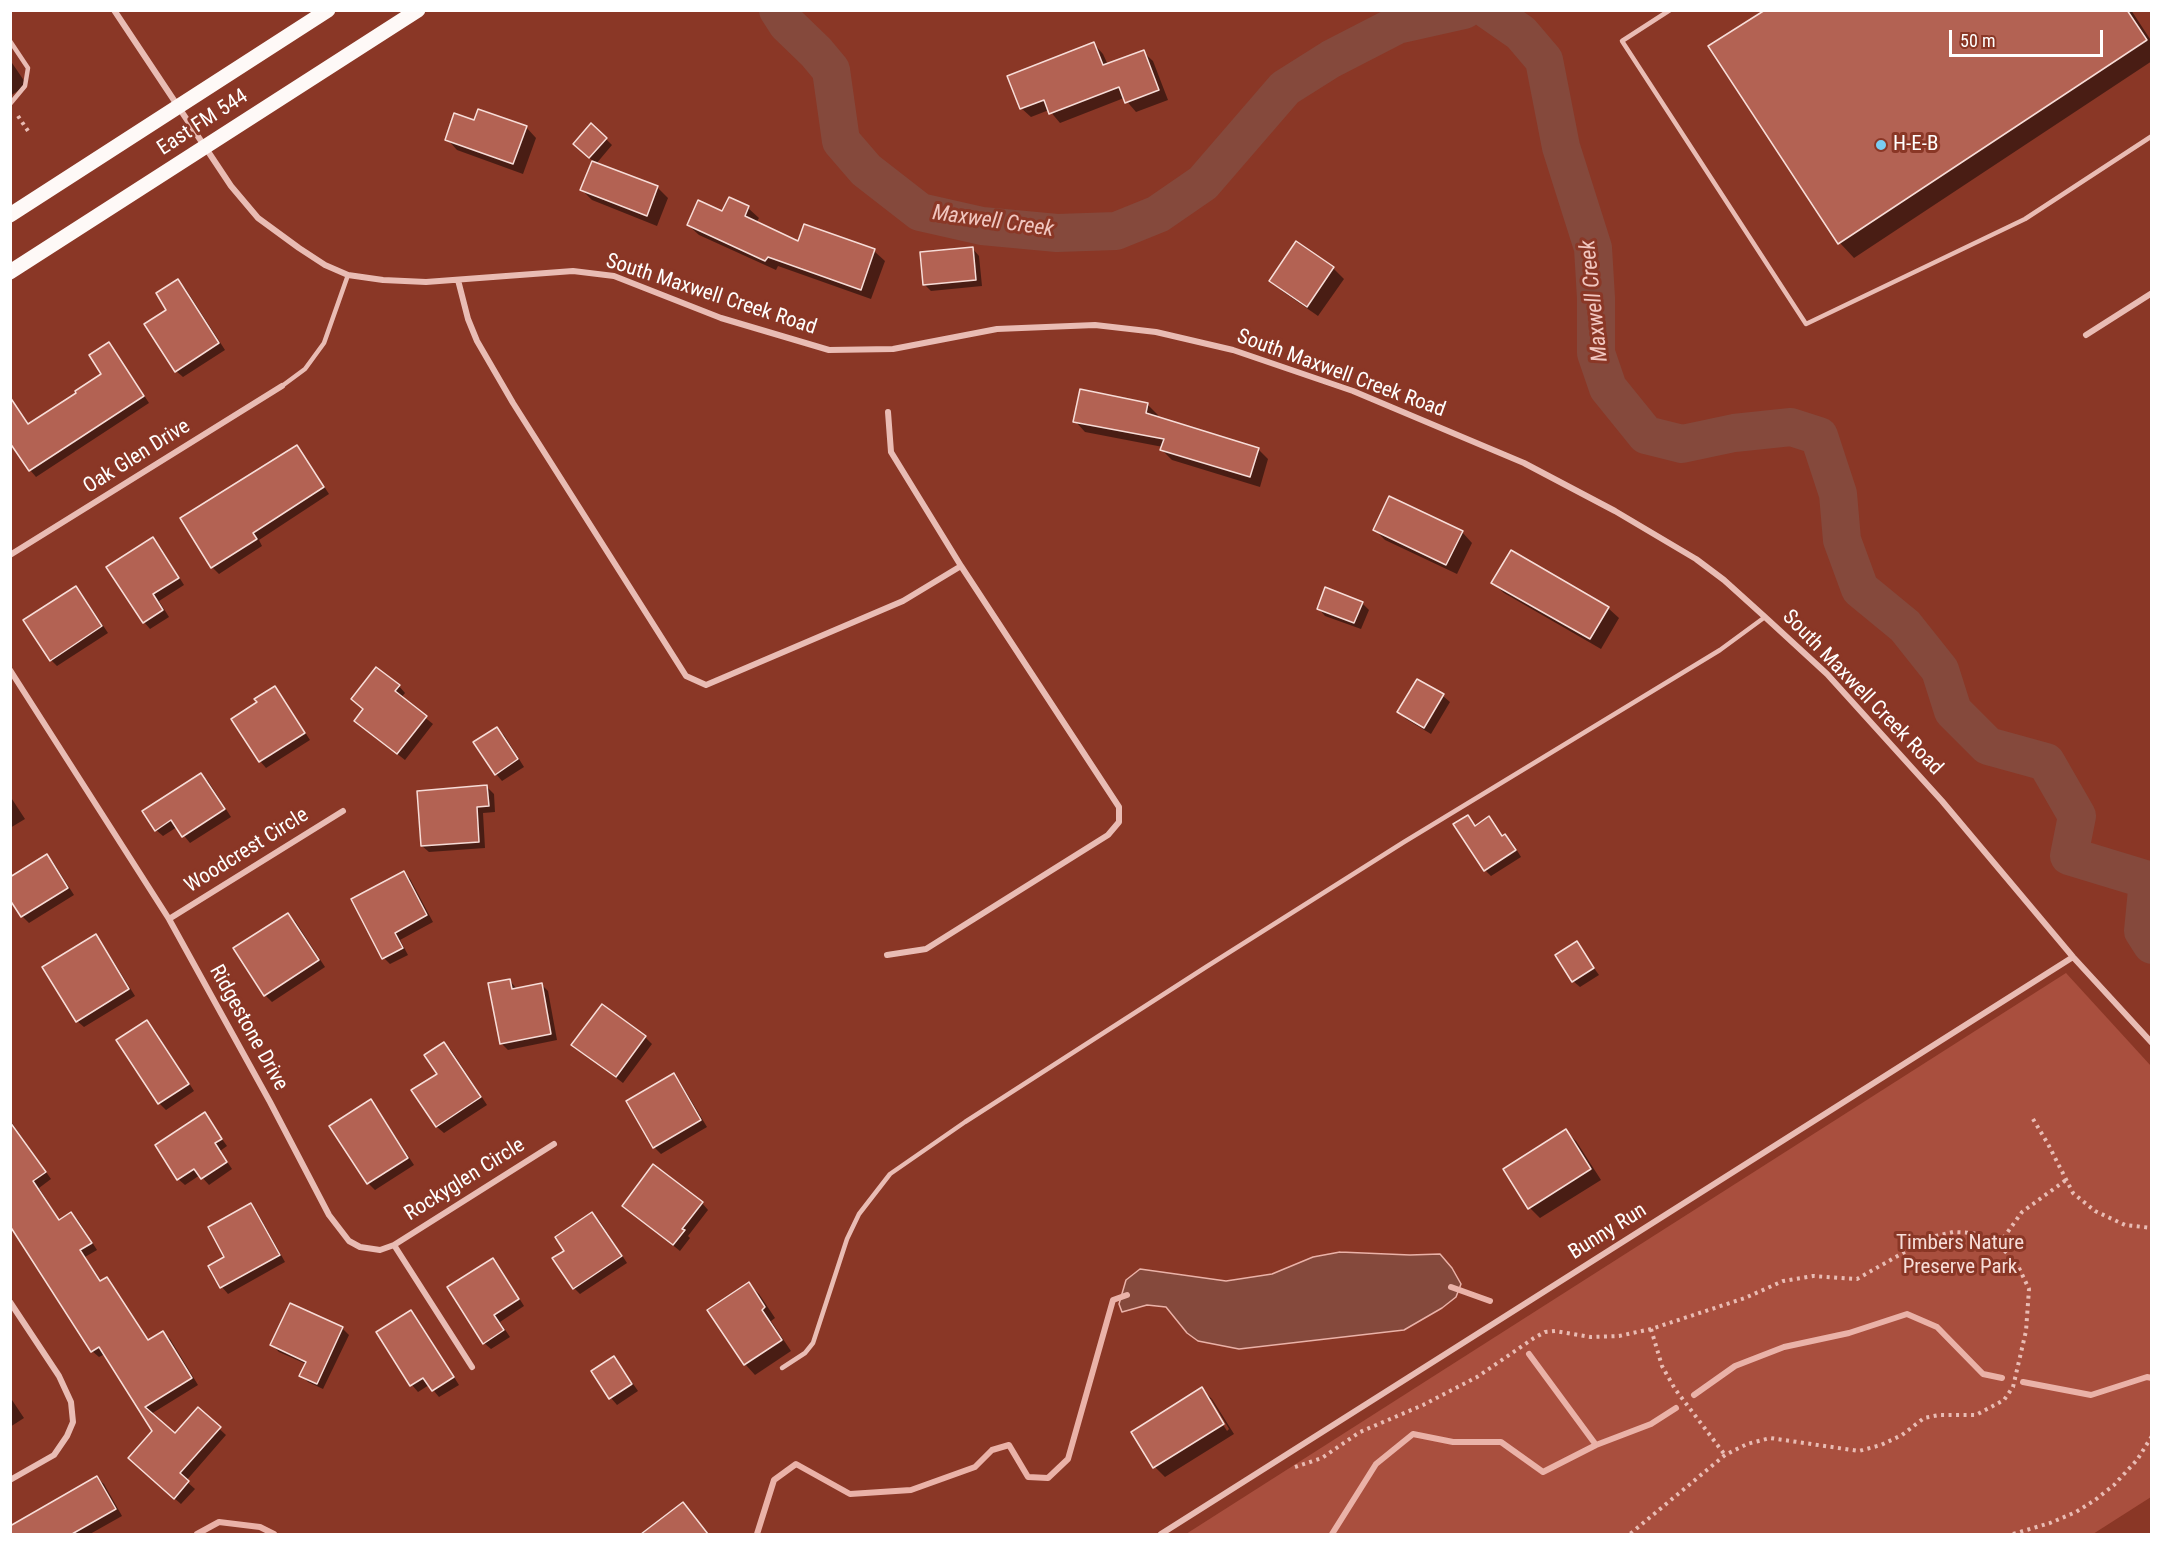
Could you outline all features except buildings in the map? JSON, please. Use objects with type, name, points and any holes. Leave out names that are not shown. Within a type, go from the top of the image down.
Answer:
[{"type":"main road","name":"East FM 544","points":[[10,215],[328,10]]},
{"type":"main road","name":"East FM 544","points":[[10,272],[418,10]]},
{"type":"street","name":"South Maxwell Creek Road","points":[[114,10],[231,186],[258,218],[325,265],[348,275],[383,280],[426,282],[573,271],[614,276],[721,318],[828,350],[893,349],[997,329],[1095,325],[1156,332],[1233,350],[1353,392],[1524,464],[1616,512],[1696,559],[1724,580],[1827,674],[1942,801],[2073,957],[2151,1043]]},
{"type":"street","points":[[458,280],[468,319],[495,372],[686,676],[706,685],[903,601],[961,566]]},
{"type":"street","points":[[2086,335],[2151,293]]},
{"type":"street","name":"Oak Glen Drive","points":[[10,555],[282,386]]},
{"type":"street","points":[[887,955],[926,949],[1108,835],[1119,822],[1119,807],[961,566],[891,452],[888,412]]},
{"type":"street","name":"Ridgestone Drive","points":[[10,670],[169,919],[270,1102],[329,1215],[349,1241],[360,1247],[380,1250],[394,1245]]},
{"type":"street","name":"Woodcrest Circle","points":[[169,919],[343,811]]},
{"type":"street","name":"Bunny Run","points":[[1161,1534],[2073,957]]},
{"type":"street","name":"Rockyglen Circle","points":[[394,1245],[554,1144]]},
{"type":"street","points":[[394,1245],[472,1367]]},
{"type":"street","points":[[10,1302],[59,1376],[71,1402],[73,1422],[54,1455],[10,1480]]},
{"type":"lane","points":[[1669,11],[1622,41],[1806,324],[2025,219],[2151,136]]},
{"type":"lane","points":[[10,41],[28,68],[25,86],[10,104]]},
{"type":"lane","points":[[282,386],[305,369],[324,343],[348,275]]},
{"type":"lane","points":[[782,1368],[805,1353],[813,1343],[847,1239],[859,1214],[890,1174],[964,1122],[1206,967],[1404,842],[1720,650],[1765,617]]},
{"type":"path","points":[[18,116],[28,131]]},
{"type":"path","points":[[2033,1119],[2073,1193],[2095,1211],[2125,1226],[2151,1228]]},
{"type":"path","points":[[1999,1244],[2022,1212],[2066,1180]]},
{"type":"path","points":[[1294,1467],[1322,1458],[1360,1432],[1423,1405],[1477,1377],[1545,1332],[1555,1331],[1591,1338],[1619,1336],[1651,1329],[1745,1298],[1783,1281],[1813,1276],[1844,1280],[1857,1279],[1931,1238],[1953,1232],[1973,1233],[1999,1244],[2018,1266],[2029,1289],[2026,1331],[2013,1387],[2004,1400],[1976,1415],[1939,1415],[1924,1418],[1902,1435],[1881,1445],[1859,1451],[1770,1438],[1747,1444],[1725,1455],[1630,1534]]},
{"type":"path","points":[[1651,1329],[1662,1366],[1676,1389],[1725,1455]]},
{"type":"path","points":[[2013,1534],[2050,1523],[2076,1512],[2095,1500],[2114,1485],[2137,1460],[2151,1436]]},
{"type":"green space","name":"Timbers Nature Preserve Park","points":[[2066,973],[2151,1066],[2151,1497],[2093,1534],[1186,1534]]},
{"type":"shaded area","points":[[1340,1252],[1440,1254],[1452,1268],[1461,1284],[1456,1297],[1404,1330],[1239,1349],[1198,1341],[1187,1333],[1166,1307],[1147,1305],[1122,1312],[1119,1304],[1126,1280],[1140,1269],[1226,1281],[1272,1274],[1313,1257]]},
{"type":"waterway","name":"Maxwell Creek","points":[[778,10],[787,24],[831,70],[841,141],[866,170],[920,212],[982,226],[1057,233],[1116,231],[1158,214],[1203,183],[1285,88],[1331,59],[1397,25],[1464,10]]},
{"type":"waterway","name":"Maxwell Creek","points":[[1488,10],[1521,33],[1544,60],[1561,147],[1593,248],[1596,353],[1608,388],[1646,435],[1682,444],[1734,433],[1791,427],[1819,436],[1838,494],[1842,540],[1860,589],[1905,626],[1940,670],[1953,711],[1988,746],[2046,762],[2077,816],[2069,856],[2148,880],[2143,931],[2152,945]]},
{"type":"waterway","points":[[1451,1287],[1490,1301]]},
{"type":"waterway","points":[[757,1534],[774,1480],[796,1464],[850,1494],[911,1490],[975,1467],[992,1450],[1009,1445],[1028,1477],[1048,1478],[1068,1459],[1113,1300],[1127,1295]]},
{"type":"waterway","points":[[1694,1395],[1735,1366],[1784,1347],[1849,1333],[1907,1314],[1937,1327],[1983,1374],[2002,1378]]},
{"type":"waterway","points":[[1529,1354],[1596,1445],[1651,1424],[1676,1408]]},
{"type":"waterway","points":[[2023,1382],[2091,1395],[2147,1377],[2152,1378]]},
{"type":"waterway","points":[[1332,1534],[1376,1464],[1413,1434],[1453,1442],[1501,1442],[1543,1472],[1596,1445]]},
{"type":"waterway","points":[[197,1534],[219,1522],[260,1527],[274,1534]]},
{"type":"place","name":"H-E-B","points":[[1881,145]]}]
